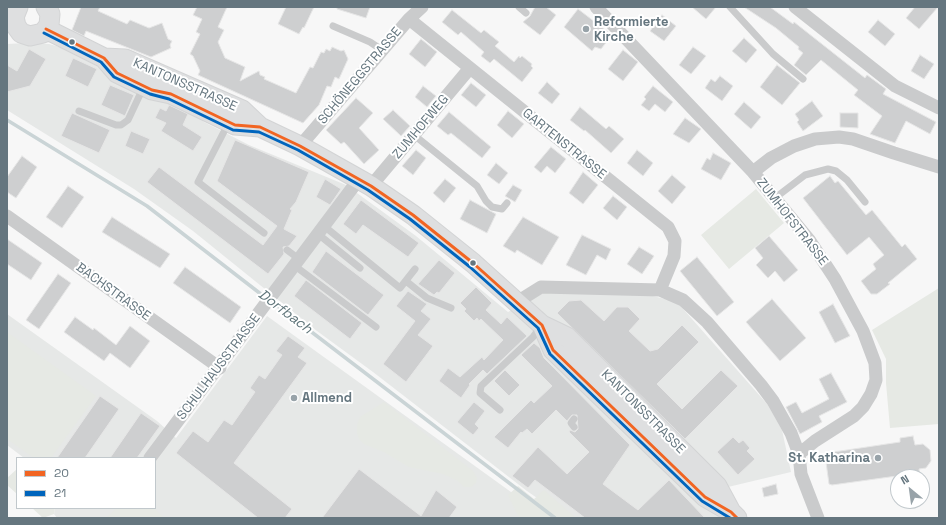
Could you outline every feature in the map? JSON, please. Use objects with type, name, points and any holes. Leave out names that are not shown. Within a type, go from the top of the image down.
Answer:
[{"type":"main road","points":[[13,10],[16,26],[26,36],[35,36],[46,30],[50,20],[46,7]]},
{"type":"main road","name":"KANTONSSTRASSE","points":[[46,30],[104,58],[124,59],[242,110],[260,127],[300,146],[365,183],[437,234],[542,324],[567,336],[610,375],[717,486],[734,515]]},
{"type":"main road","name":"KANTONSSTRASSE","points":[[104,58],[117,73],[152,90],[171,94],[235,125],[260,127]]},
{"type":"main road","name":"KANTONSSTRASSE","points":[[542,324],[553,350],[593,395],[705,498],[734,515]]},
{"type":"street","name":"SCHÖNEGGSTRASSE","points":[[300,146],[409,19],[422,7]]},
{"type":"street","name":"ZUMHOFSTRASSE","points":[[596,7],[753,172],[810,240],[835,279],[863,331],[874,359],[876,372],[871,394],[863,407],[847,422],[815,441],[799,454]]},
{"type":"street","points":[[795,7],[895,86],[939,108]]},
{"type":"street","name":"GARTENSTRASSE","points":[[409,19],[658,218],[670,230],[674,241],[674,256],[660,290]]},
{"type":"street","name":"ZUMHOFWEG","points":[[365,183],[414,135],[470,68]]},
{"type":"street","points":[[753,172],[771,158],[794,146],[815,139],[839,137],[853,139],[939,166]]},
{"type":"street","name":"SCHULHAUSSTRASSE","points":[[151,457],[220,368],[321,230],[365,183]]},
{"type":"street","name":"BACHSTRASSE","points":[[7,216],[220,368]]},
{"type":"street","points":[[517,302],[541,287],[660,290],[683,300],[707,322],[762,384],[790,434],[799,454],[801,474],[818,518]]},
{"type":"lane","points":[[519,7],[526,13]]},
{"type":"lane","points":[[730,7],[773,54],[803,79]]},
{"type":"lane","points":[[333,26],[370,42],[382,50]]},
{"type":"lane","points":[[79,111],[116,125],[121,125],[128,120],[144,86]]},
{"type":"lane","points":[[229,122],[198,182],[264,233]]},
{"type":"lane","points":[[414,135],[477,186],[486,201],[492,207],[502,209],[507,203]]},
{"type":"lane","points":[[775,198],[805,176],[828,169],[836,171],[847,180],[865,202]]},
{"type":"lane","points":[[321,230],[360,268]]},
{"type":"lane","points":[[321,230],[400,288],[415,269]]},
{"type":"lane","points":[[287,250],[297,263],[376,327]]},
{"type":"lane","points":[[406,281],[426,298],[451,308]]},
{"type":"lane","points":[[500,410],[480,393],[481,386],[533,337],[542,324]]},
{"type":"lane","points":[[593,395],[610,375]]},
{"type":"lane","points":[[574,419],[571,423],[574,427]]},
{"type":"shaded area","points":[[7,44],[49,44],[63,48],[99,67],[195,110],[204,122],[249,145],[346,185],[416,236],[508,312],[547,291],[653,296],[677,302],[768,405],[782,430],[791,472],[728,487],[718,518],[566,518],[527,491],[373,372],[317,331],[193,231],[134,189],[7,110]]},
{"type":"shaded area","points":[[756,189],[784,223],[729,269],[701,235]]},
{"type":"shaded area","points":[[939,288],[939,424],[890,428],[886,383],[886,359],[872,330]]},
{"type":"shaded area","name":"Allmend","points":[[7,314],[157,421],[176,438],[267,316],[547,518],[57,518],[54,514],[55,509],[156,509],[156,457],[23,457],[7,445]]},
{"type":"shaded area","points":[[7,332],[96,396],[52,457],[33,457],[7,439]]},
{"type":"shaded area","points":[[384,402],[473,471],[477,478],[476,483],[471,487],[464,487],[458,481],[443,474],[409,467],[384,452],[364,444],[359,439],[357,433],[357,425],[360,417]]},
{"type":"shaded area","points":[[16,470],[16,493],[7,485],[7,478]]},
{"type":"shaded area","points":[[518,486],[534,499],[544,490],[576,518],[521,518],[517,514],[508,495]]},
{"type":"shaded area","points":[[33,509],[55,509],[54,514],[43,518]]},
{"type":"shaded area","points":[[116,509],[155,509],[164,518],[106,518]]},
{"type":"building","points":[[81,7],[100,7],[98,11],[127,24],[130,20],[149,28],[162,23],[168,39],[172,41],[170,45],[171,48],[151,57],[86,31],[84,36],[72,30]]},
{"type":"building","points":[[197,7],[227,7],[218,27],[224,30],[218,42],[225,58],[245,67],[240,81],[259,71],[260,75],[265,77],[264,79],[296,93],[310,67],[313,68],[321,52],[324,53],[326,49],[330,51],[332,47],[341,51],[344,50],[348,59],[339,79],[335,77],[331,87],[327,86],[319,105],[303,123],[198,75],[200,71],[193,56],[190,54],[200,34],[196,32],[202,19],[193,15]]},
{"type":"building","points":[[286,7],[314,7],[304,28],[303,27],[299,34],[278,24]]},
{"type":"building","points":[[337,7],[370,7],[366,18],[337,9]]},
{"type":"building","points":[[535,7],[546,7],[556,15],[540,35],[523,22],[530,16]]},
{"type":"building","points":[[692,7],[716,7],[706,19]]},
{"type":"building","points":[[744,7],[770,7],[793,24],[794,22],[865,78],[867,75],[886,89],[883,94],[936,122],[930,134],[906,121],[895,143],[870,134],[882,116],[854,95],[858,90],[821,60],[806,75],[794,65],[803,53],[798,49],[799,47],[776,28]]},
{"type":"building","points":[[915,7],[938,7],[919,29],[906,18]]},
{"type":"building","name":"Reformierte Kirche","points":[[578,9],[608,32],[606,36],[608,40],[601,49],[595,47],[592,51],[564,27]]},
{"type":"building","points":[[452,10],[481,33],[484,30],[499,42],[495,46],[514,62],[519,56],[520,58],[522,56],[532,64],[531,66],[533,68],[522,82],[494,59],[490,63],[481,56],[484,52],[461,32],[458,35],[442,22]]},
{"type":"building","points":[[662,15],[676,26],[664,41],[650,31]]},
{"type":"building","points":[[878,20],[895,34],[885,46],[868,32]]},
{"type":"building","points":[[744,38],[757,50],[746,63],[732,51]]},
{"type":"building","points":[[421,39],[437,52],[425,67],[409,54]]},
{"type":"building","points":[[693,47],[706,56],[691,74],[679,65]]},
{"type":"building","points":[[29,49],[46,59],[30,86],[7,92],[7,65],[17,71]]},
{"type":"building","points":[[623,50],[638,62],[623,81],[608,69]]},
{"type":"building","points":[[920,55],[934,64],[924,79],[911,71]]},
{"type":"building","points":[[73,58],[97,69],[88,87],[65,76]]},
{"type":"building","points":[[777,65],[800,83],[782,105],[760,87]]},
{"type":"building","points":[[720,76],[733,86],[722,101],[705,88],[711,79],[715,82]]},
{"type":"building","points":[[547,82],[560,94],[552,104],[538,93]]},
{"type":"building","points":[[471,83],[486,95],[476,107],[461,95]]},
{"type":"building","points":[[110,85],[134,95],[125,116],[101,105]]},
{"type":"building","points":[[423,86],[436,96],[427,107],[415,97]]},
{"type":"building","points":[[653,86],[673,102],[665,112],[655,104],[649,111],[641,105],[646,99],[644,97]]},
{"type":"building","points":[[356,98],[373,113],[359,128],[379,150],[364,164],[344,142],[341,144],[326,130]]},
{"type":"building","points":[[812,101],[823,116],[803,131],[797,122],[799,120],[795,114]]},
{"type":"building","points":[[744,102],[761,117],[751,129],[734,114]]},
{"type":"building","points":[[169,105],[188,114],[183,125],[202,137],[193,151],[161,131],[166,123],[155,118],[160,108],[166,111]]},
{"type":"building","points":[[580,107],[606,129],[609,126],[624,139],[611,153],[585,130],[584,131],[570,120]]},
{"type":"building","points":[[393,110],[410,126],[401,136],[383,119]]},
{"type":"building","points":[[508,111],[524,124],[512,138],[497,125]]},
{"type":"building","points":[[449,112],[491,147],[482,158],[451,133],[448,135],[437,126]]},
{"type":"building","points":[[72,113],[110,130],[99,153],[61,136]]},
{"type":"building","points":[[840,113],[858,113],[858,128],[840,127]]},
{"type":"building","points":[[685,118],[701,129],[689,143],[673,134]]},
{"type":"building","points":[[131,131],[150,139],[143,154],[125,146]]},
{"type":"building","points":[[235,140],[309,172],[296,202],[290,209],[292,210],[284,229],[297,236],[289,246],[283,247],[284,254],[268,274],[147,182],[159,167],[263,245],[277,226],[217,181]]},
{"type":"building","points":[[551,147],[566,159],[555,173],[547,166],[541,173],[534,167]]},
{"type":"building","points":[[416,150],[426,158],[413,175],[402,166]]},
{"type":"building","points":[[637,150],[653,163],[643,176],[627,163]]},
{"type":"building","points":[[713,153],[731,163],[721,180],[701,169],[707,158],[710,160]]},
{"type":"building","points":[[22,156],[37,167],[16,198],[7,192],[7,177]]},
{"type":"building","points":[[496,163],[508,173],[499,184],[487,175]]},
{"type":"building","points":[[583,172],[598,185],[583,204],[569,193]]},
{"type":"building","points":[[672,175],[686,187],[672,204],[658,191]]},
{"type":"building","points":[[830,176],[835,183],[838,181],[866,215],[872,210],[902,247],[905,244],[917,259],[877,294],[871,294],[861,281],[876,269],[873,264],[884,255],[869,237],[847,255],[803,198]]},
{"type":"building","points":[[325,179],[341,189],[330,205],[316,197]]},
{"type":"building","points":[[445,179],[456,188],[444,203],[433,193]]},
{"type":"building","points":[[513,185],[522,190],[515,202],[505,196]]},
{"type":"building","points":[[68,186],[84,197],[62,228],[46,217]]},
{"type":"building","points":[[613,196],[627,207],[617,220],[603,208]]},
{"type":"building","points":[[361,200],[419,243],[408,257],[363,225],[356,234],[343,224]]},
{"type":"building","points":[[470,200],[496,214],[487,233],[460,219]]},
{"type":"building","points":[[112,217],[170,254],[160,268],[102,232]]},
{"type":"building","points":[[523,217],[559,237],[542,265],[517,250],[515,253],[503,246]]},
{"type":"building","points":[[582,235],[611,249],[606,260],[597,255],[586,275],[566,265]]},
{"type":"building","points":[[769,236],[798,270],[784,282],[775,271],[768,278],[756,265],[763,258],[755,248]]},
{"type":"building","points":[[7,239],[42,263],[31,280],[7,264]]},
{"type":"building","points":[[639,247],[654,256],[642,274],[627,264]]},
{"type":"building","points":[[326,251],[384,295],[368,315],[312,272]]},
{"type":"building","points":[[697,257],[734,302],[717,316],[680,271]]},
{"type":"building","points":[[439,260],[455,273],[439,293],[437,292],[434,295],[418,284]]},
{"type":"building","points":[[185,267],[241,307],[230,323],[173,283]]},
{"type":"building","points":[[58,274],[71,283],[39,329],[26,320]]},
{"type":"building","points":[[306,280],[362,323],[350,339],[294,296]]},
{"type":"building","points":[[476,287],[492,303],[486,310],[501,324],[507,317],[527,336],[487,374],[483,370],[469,384],[470,385],[461,398],[439,381],[448,368],[460,377],[482,357],[484,360],[503,340],[481,319],[479,321],[477,318],[474,321],[464,311],[466,309],[460,303]]},
{"type":"building","points":[[408,291],[427,304],[421,311],[431,319],[418,335],[433,346],[406,382],[383,364],[415,321],[396,306]]},
{"type":"building","points":[[772,299],[806,338],[780,361],[746,322]]},
{"type":"building","points":[[581,300],[604,321],[617,307],[628,307],[640,319],[629,331],[650,351],[658,349],[682,325],[699,342],[657,384],[682,409],[721,370],[738,386],[685,439],[557,313],[569,301]]},
{"type":"building","points":[[833,304],[850,336],[835,343],[819,312]]},
{"type":"building","points":[[75,317],[93,330],[94,328],[116,345],[130,326],[150,341],[130,368],[110,353],[104,361],[64,332]]},
{"type":"building","points":[[288,336],[305,348],[298,357],[307,363],[234,463],[292,509],[285,518],[258,518],[176,453],[193,431],[208,442],[224,420],[232,425],[255,392],[250,388],[259,375],[265,379],[282,355],[276,351]]},
{"type":"building","points":[[534,343],[540,348],[544,358],[630,445],[603,484],[638,510],[669,480],[705,518],[585,518],[535,480],[528,488],[512,476],[538,447],[567,474],[589,452],[569,432],[570,430],[575,432],[578,429],[577,415],[572,415],[567,421],[556,410],[532,434],[527,429],[522,433],[521,432],[508,448],[494,437],[531,400],[534,403],[552,386],[521,355]]},
{"type":"building","points":[[505,370],[520,385],[509,396],[494,381]]},
{"type":"building","points":[[831,373],[847,402],[819,416],[822,422],[800,434],[786,407],[796,402],[802,413],[829,399],[819,379]]},
{"type":"building","points":[[100,396],[119,409],[86,457],[58,457]]},
{"type":"building","points":[[474,402],[485,411],[475,424],[479,428],[473,435],[457,422]]},
{"type":"building","points":[[141,413],[160,426],[138,457],[111,457]]},
{"type":"building","name":"St. Katharina","points":[[913,436],[915,445],[923,444],[930,450],[931,461],[926,468],[890,469],[890,477],[832,485],[829,484],[825,455],[828,455],[827,453],[900,442],[900,438]]},
{"type":"building","points":[[733,437],[739,443],[743,440],[750,448],[747,451],[755,459],[738,475],[717,452]]},
{"type":"building","points":[[359,469],[421,516],[436,490],[457,507],[449,518],[322,518]]},
{"type":"building","points":[[776,484],[778,494],[764,497],[762,488]]},
{"type":"waterway","name":"Dorfbach","points":[[7,120],[147,206],[266,298]]},
{"type":"waterway","name":"Dorfbach","points":[[271,301],[555,518]]},
{"type":"transit line","name":"20","points":[[46,29],[104,58],[117,73],[152,90],[171,94],[235,125],[260,127],[300,146],[371,186],[413,215],[473,263],[542,325],[553,350],[705,497],[731,512],[737,518]]},
{"type":"transit line","name":"21","points":[[44,33],[101,62],[114,77],[150,94],[169,99],[233,130],[259,132],[298,150],[368,190],[410,219],[470,267],[538,328],[550,354],[702,501],[730,518]]},
{"type":"place","name":"Reformierte Kirche","points":[[586,29]]},
{"type":"place","name":"Allmend","points":[[294,398]]},
{"type":"place","name":"St. Katharina","points":[[878,458]]}]
